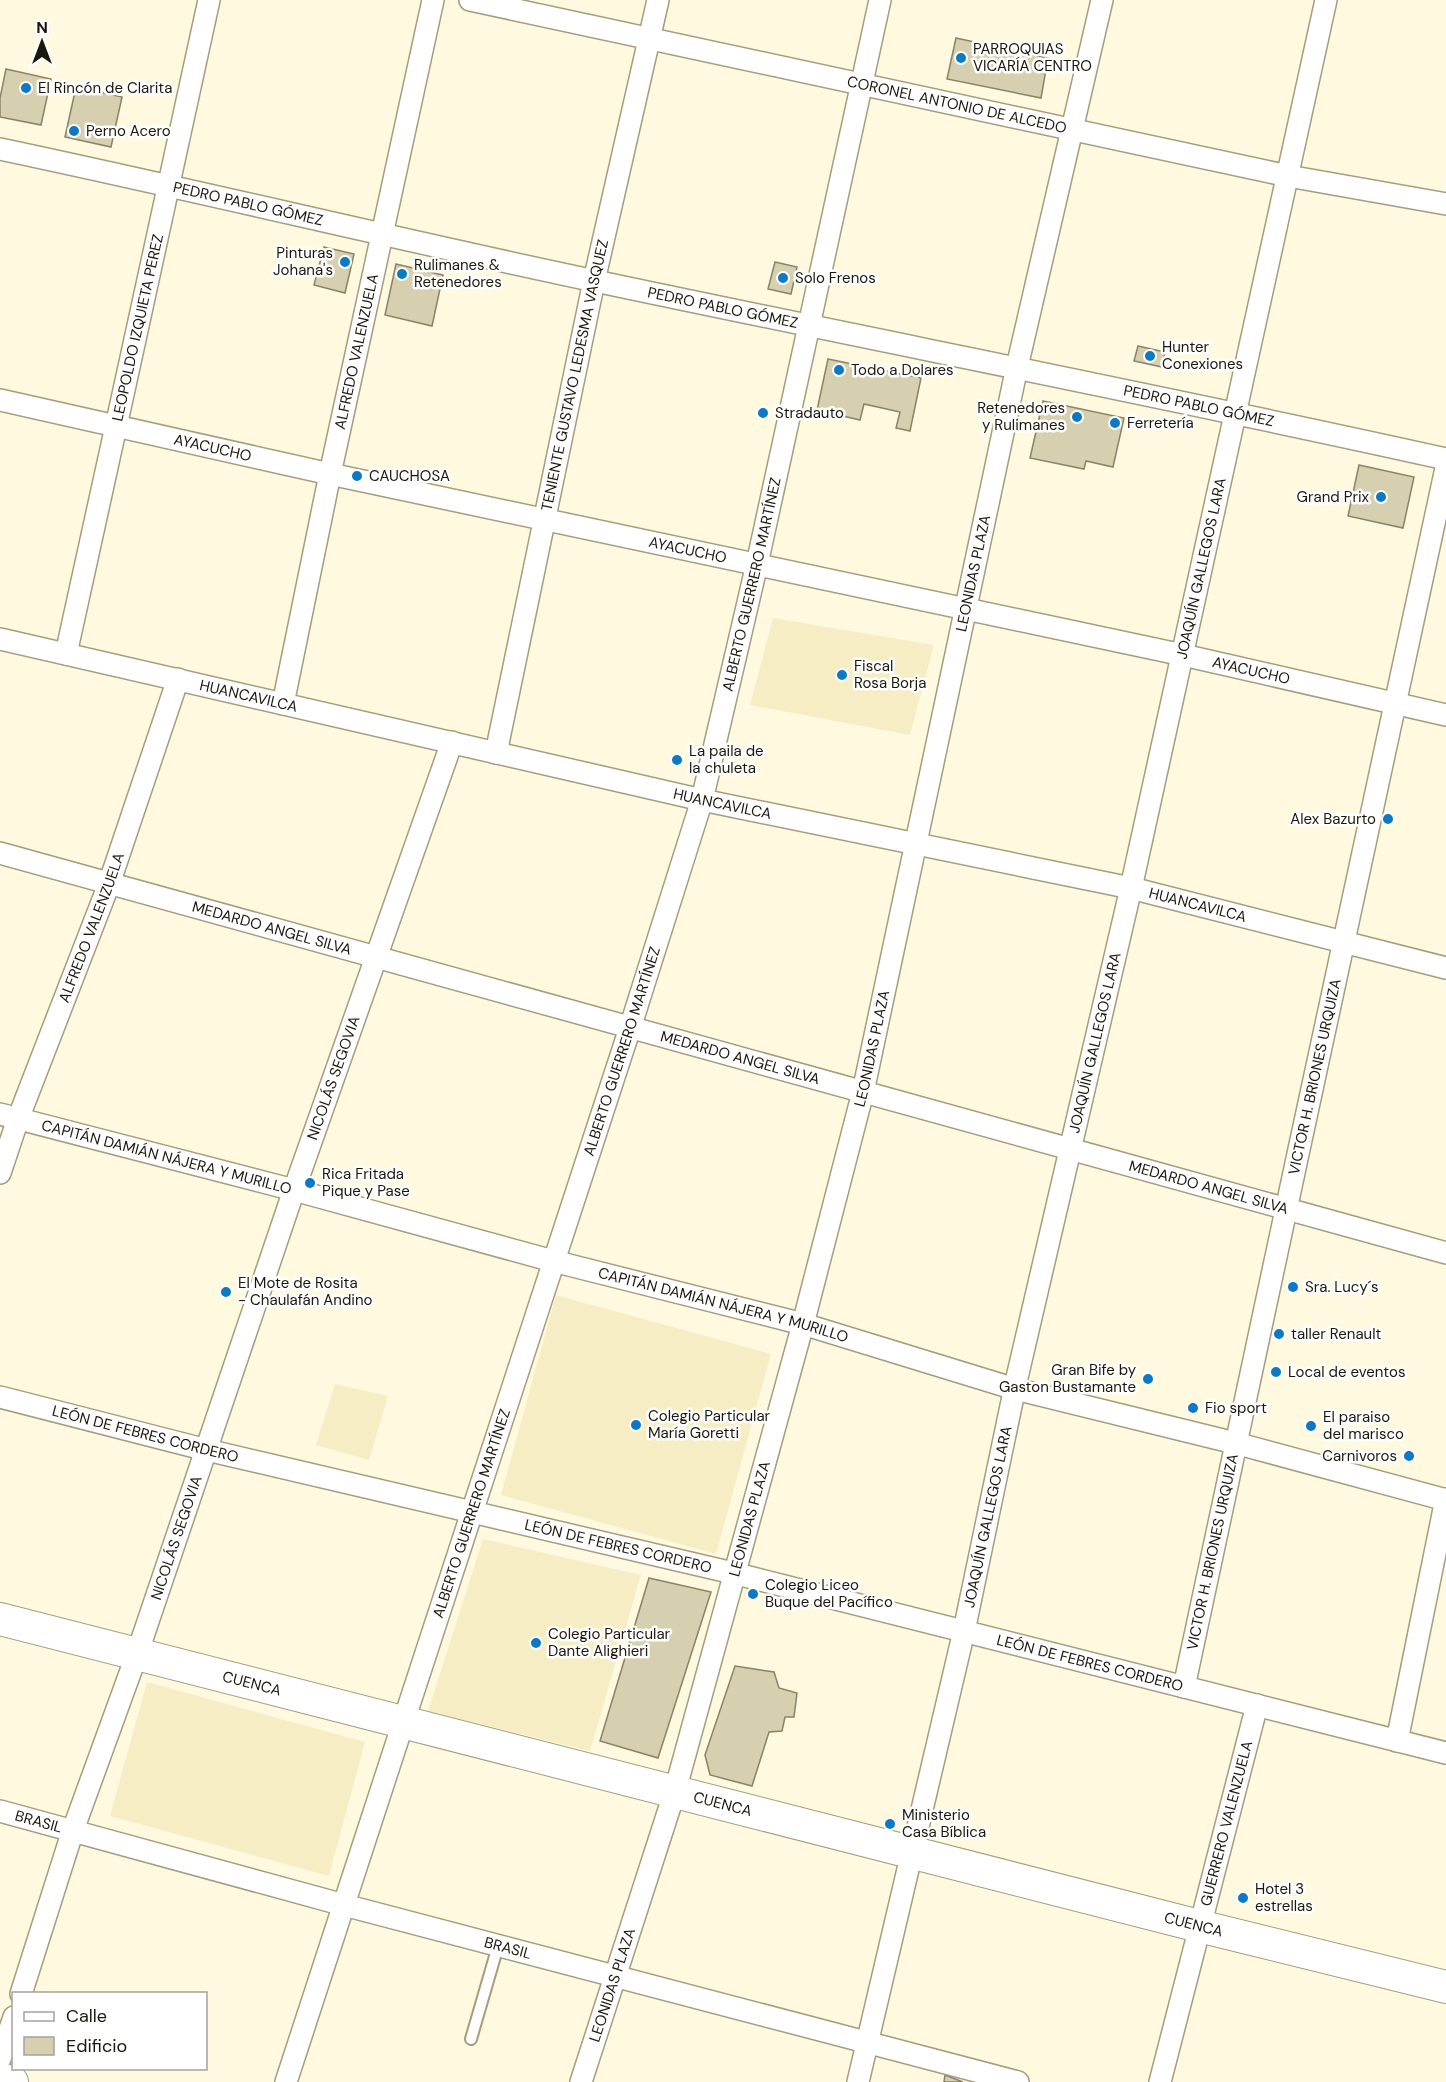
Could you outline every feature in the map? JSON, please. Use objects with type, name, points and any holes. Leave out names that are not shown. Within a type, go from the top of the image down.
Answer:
[{"type":"main road","name":"CUENCA","points":[[0,1619],[1446,1987]]},
{"type":"main road","points":[[0,2079],[12,2082]]},
{"type":"street","name":"LEOPOLDO IZQUIETA PEREZ","points":[[66,654],[209,0]]},
{"type":"street","name":"ALFREDO VALENZUELA","points":[[283,704],[330,474],[433,0]]},
{"type":"street","name":"CORONEL ANTONIO DE ALCEDO","points":[[470,0],[1288,176],[1446,204]]},
{"type":"street","name":"TENIENTE GUSTAVO LEDESMA VASQUEZ","points":[[496,753],[594,281],[658,0]]},
{"type":"street","name":"ALBERTO GUERRERO MARTÍNEZ","points":[[286,2082],[630,1028],[702,800],[757,564],[880,0]]},
{"type":"street","name":"LEONIDAS PLAZA","points":[[581,2082],[675,1791],[803,1324],[863,1092],[1017,367],[1074,130],[1102,0]]},
{"type":"street","name":"JOAQUÍN GALLEGOS LARA","points":[[858,2082],[964,1631],[1015,1389],[1131,888],[1326,0]]},
{"type":"street","name":"PEDRO PABLO GÓMEZ","points":[[0,148],[170,185],[382,236],[808,326],[1235,412],[1446,459]]},
{"type":"street","name":"AYACUCHO","points":[[0,400],[330,474],[1183,655],[1446,715]]},
{"type":"street","name":"VICTOR H. BRIONES URQUIZA","points":[[1184,1687],[1446,468]]},
{"type":"street","name":"HUANCAVILCA","points":[[0,639],[702,800],[1131,888],[1446,968]]},
{"type":"street","name":"ALFREDO VALENZUELA","points":[[0,1173],[9,1117],[109,884],[177,679]]},
{"type":"street","name":"NICOLÁS SEGOVIA","points":[[22,1992],[73,1830],[137,1654],[294,1190],[452,742]]},
{"type":"street","name":"MEDARDO ANGEL SILVA","points":[[0,853],[1446,1253]]},
{"type":"street","name":"CAPITÁN DAMIÁN NÁJERA Y MURILLO","points":[[9,1117],[294,1190],[553,1261],[803,1324],[1015,1389],[1235,1443],[1446,1499]]},
{"type":"street","name":"LEÓN DE FEBRES CORDERO","points":[[0,1396],[207,1450],[734,1573],[1446,1753]]},
{"type":"street","points":[[1397,1741],[1446,1499]]},
{"type":"street","name":"GUERRERO VALENZUELA","points":[[1160,2082],[1257,1705]]},
{"type":"street","name":"BRASIL","points":[[0,1811],[498,1946],[1018,2082]]},
{"type":"street","points":[[0,2059],[12,2023]]},
{"type":"lane","points":[[471,2039],[498,1946]]},
{"type":"shaded area","name":"Fiscal Rosa Borja","points":[[773,618],[934,645],[910,735],[750,705]]},
{"type":"shaded area","name":"Colegio Particular María Goretti","points":[[556,1295],[771,1354],[716,1554],[501,1495]]},
{"type":"shaded area","points":[[335,1384],[388,1396],[369,1460],[316,1445]]},
{"type":"shaded area","name":"Colegio Particular Dante Alighieri","points":[[483,1539],[641,1575],[590,1751],[428,1711]]},
{"type":"shaded area","points":[[147,1682],[365,1742],[329,1876],[110,1816]]},
{"type":"building","points":[[956,38],[1048,58],[1041,98],[947,79]]},
{"type":"building","name":"El Rincón de Clarita","points":[[6,69],[51,79],[41,125],[0,117],[0,98]]},
{"type":"building","points":[[76,87],[122,97],[111,147],[65,137]]},
{"type":"building","points":[[324,247],[354,254],[345,293],[314,285]]},
{"type":"building","name":"Solo Frenos","points":[[775,262],[797,267],[791,294],[768,289]]},
{"type":"building","points":[[396,264],[443,275],[432,326],[385,315]]},
{"type":"building","name":"Hunter Conexiones","points":[[1138,346],[1165,352],[1162,367],[1134,361]]},
{"type":"building","points":[[828,359],[921,378],[910,431],[896,428],[900,412],[864,404],[860,420],[817,410]]},
{"type":"building","points":[[1043,401],[1124,418],[1113,467],[1086,461],[1084,469],[1030,458]]},
{"type":"building","name":"Grand Prix","points":[[1359,465],[1414,477],[1403,528],[1348,516]]},
{"type":"building","points":[[649,1578],[711,1592],[658,1758],[600,1741]]},
{"type":"building","points":[[735,1666],[774,1672],[779,1688],[797,1693],[794,1717],[785,1717],[782,1731],[769,1732],[752,1786],[710,1775],[705,1755]]},
{"type":"building","points":[[945,2075],[963,2082],[944,2082]]},
{"type":"place","name":"PARROQUIAS VICARÍA CENTRO","points":[[961,58]]},
{"type":"place","name":"El Rincón de Clarita","points":[[26,88]]},
{"type":"place","name":"Perno Acero","points":[[74,131]]},
{"type":"place","name":"Pinturas Johana's","points":[[345,262]]},
{"type":"place","name":"Rulimanes & Retenedores","points":[[402,274]]},
{"type":"place","name":"Solo Frenos","points":[[783,278]]},
{"type":"place","name":"Hunter Conexiones","points":[[1150,356]]},
{"type":"place","name":"Todo a Dolares","points":[[839,370]]},
{"type":"place","name":"Stradauto","points":[[763,413]]},
{"type":"place","name":"Retenedores y Rulimanes","points":[[1077,417]]},
{"type":"place","name":"Ferretería","points":[[1115,423]]},
{"type":"place","name":"CAUCHOSA","points":[[357,476]]},
{"type":"place","name":"Grand Prix","points":[[1381,497]]},
{"type":"place","name":"Fiscal Rosa Borja","points":[[842,675]]},
{"type":"place","name":"La paila de la chuleta","points":[[677,760]]},
{"type":"place","name":"Alex Bazurto","points":[[1388,819]]},
{"type":"place","name":"Rica Fritada Pique y Pase","points":[[310,1183]]},
{"type":"place","name":"Sra. Lucy´s","points":[[1293,1287]]},
{"type":"place","name":"El Mote de Rosita - Chaulafán Andino","points":[[226,1292]]},
{"type":"place","name":"taller Renault","points":[[1279,1334]]},
{"type":"place","name":"Local de eventos","points":[[1276,1372]]},
{"type":"place","name":"Gran Bife by Gaston Bustamante","points":[[1148,1379]]},
{"type":"place","name":"Fio sport","points":[[1193,1408]]},
{"type":"place","name":"Colegio Particular María Goretti","points":[[636,1425]]},
{"type":"place","name":"El paraiso del marisco","points":[[1311,1426]]},
{"type":"place","name":"Carnivoros","points":[[1409,1456]]},
{"type":"place","name":"Colegio Liceo Buque del Pacífico","points":[[753,1594]]},
{"type":"place","name":"Colegio Particular Dante Alighieri","points":[[536,1643]]},
{"type":"place","name":"Ministerio Casa Bíblica","points":[[890,1824]]},
{"type":"place","name":"Hotel 3 estrellas","points":[[1243,1898]]}]
